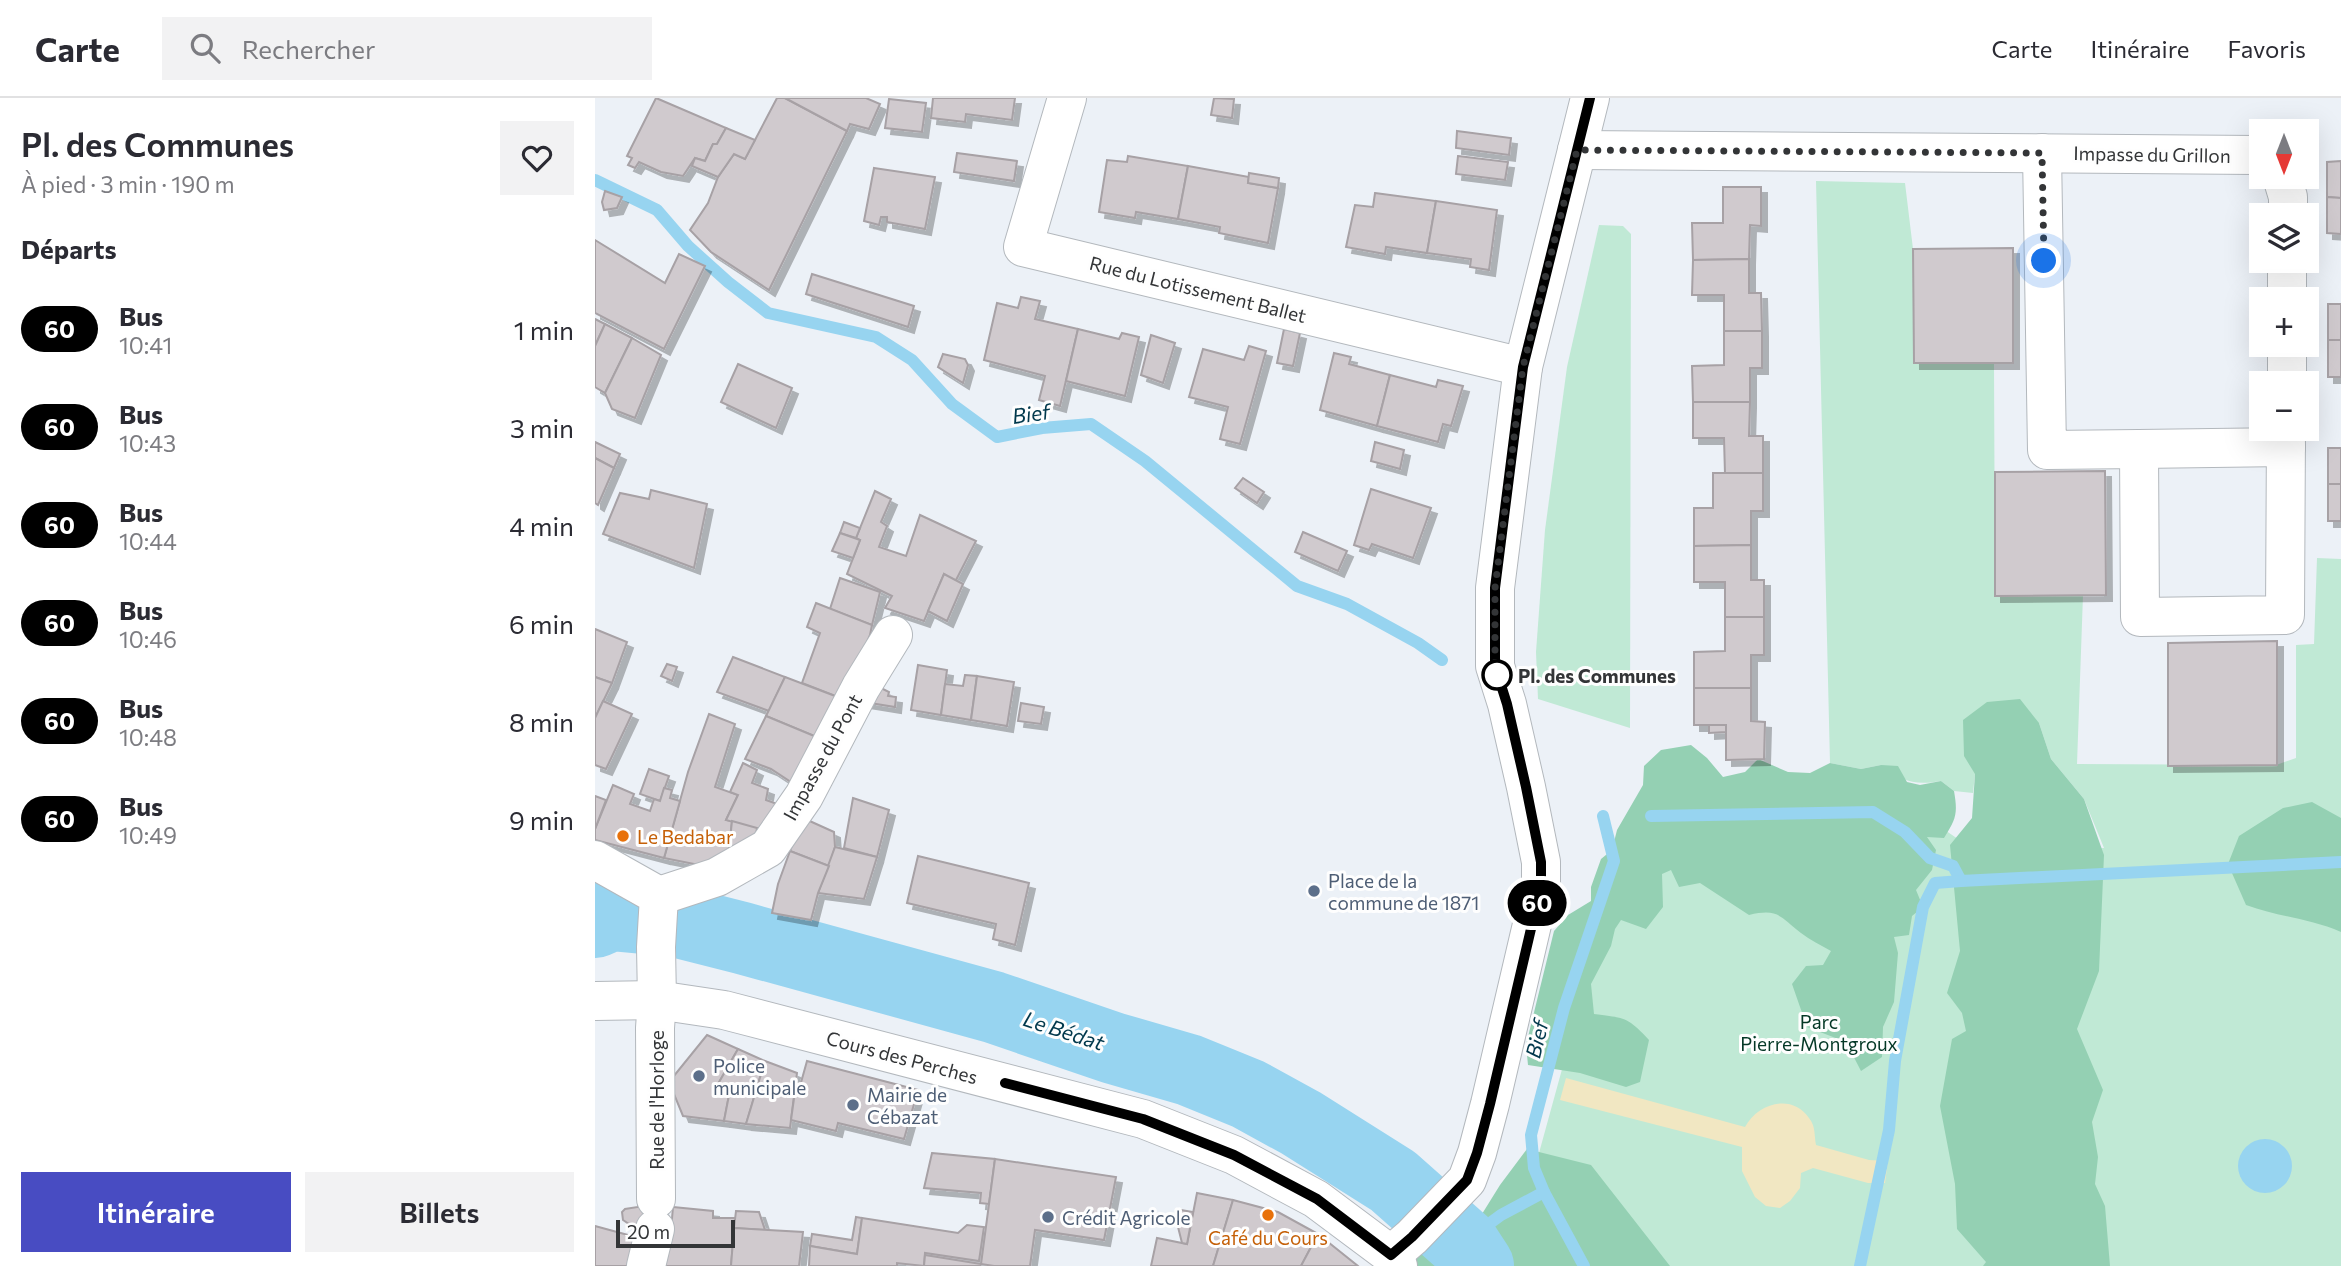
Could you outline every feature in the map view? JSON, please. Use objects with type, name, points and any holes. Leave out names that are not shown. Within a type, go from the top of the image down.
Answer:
[{"type":"street","name":"Rue du Lotissement Ballet","points":[[1067,98],[1023,247],[1523,367]]},
{"type":"street","points":[[1401,1253],[1467,1180],[1490,1104],[1541,886],[1541,862],[1526,787],[1507,704],[1495,666],[1495,588],[1523,367],[1590,98]]},
{"type":"street","name":"Impasse du Grillon","points":[[1577,150],[2249,155]]},
{"type":"street","points":[[2042,153],[2047,450],[2139,449],[2249,441]]},
{"type":"street","points":[[2139,449],[2140,617],[2285,615],[2286,441]]},
{"type":"street","name":"Impasse du Pont","points":[[659,896],[717,877],[768,848],[804,796],[861,687],[893,635]]},
{"type":"street","points":[[595,860],[659,896]]},
{"type":"street","name":"Rue de l'Horloge","points":[[646,1266],[656,1214],[655,1028],[659,896]]},
{"type":"street","name":"Cours des Perches","points":[[595,1001],[657,1000],[724,1010],[1143,1119],[1234,1155],[1317,1199],[1401,1253]]},
{"type":"green space","name":"Parc Pierre-Montgroux","points":[[1816,181],[1905,183],[1913,249],[1914,362],[1994,363],[1995,596],[2083,595],[2077,764],[2276,765],[2296,758],[2296,645],[2314,644],[2317,558],[2341,559],[2341,1266],[1595,1266],[1539,1153],[1586,982],[1647,821],[1892,794],[1977,852],[2104,848],[2084,799],[2051,759],[2039,723],[1975,774],[1973,793],[1954,791],[1941,781],[1909,781],[1881,765],[1861,769],[1830,763]]},
{"type":"green space","points":[[1599,225],[1623,226],[1631,234],[1630,728],[1538,699],[1536,652],[1545,530],[1567,367]]},
{"type":"green space","points":[[2020,699],[2039,723],[2051,759],[2084,799],[2104,855],[2099,971],[2077,1029],[2103,1090],[2092,1122],[2098,1157],[2095,1184],[2105,1206],[2110,1266],[1983,1266],[1986,1262],[1957,1229],[1955,1184],[1940,1106],[1952,1039],[1966,1031],[1962,1013],[1947,993],[1960,951],[1950,845],[1972,818],[1975,774],[1964,756],[1963,720],[1987,702]]},
{"type":"green space","points":[[1691,745],[1707,758],[1723,777],[1745,772],[1758,759],[1788,772],[1810,773],[1830,763],[1861,769],[1881,765],[1898,766],[1907,782],[1920,785],[1941,781],[1954,791],[1956,811],[1944,838],[1927,837],[1936,850],[1932,870],[1916,890],[1923,907],[1912,916],[1909,935],[1894,937],[1898,953],[1894,1002],[1883,1027],[1882,1057],[1861,1071],[1846,1042],[1807,1027],[1792,984],[1806,966],[1823,965],[1831,951],[1804,936],[1778,915],[1749,915],[1700,883],[1679,887],[1671,870],[1662,874],[1663,907],[1646,929],[1621,920],[1591,984],[1594,1014],[1625,1020],[1649,1040],[1640,1082],[1626,1087],[1580,1073],[1528,1065],[1526,1045],[1554,931],[1568,915],[1591,901],[1591,887],[1601,859],[1612,850],[1617,830],[1643,785],[1644,766],[1661,750]]},
{"type":"green space","points":[[2312,802],[2341,818],[2341,932],[2246,905],[2228,864],[2239,836],[2283,808]]},
{"type":"green space","points":[[1527,1149],[1591,1165],[1670,1266],[1414,1266],[1409,1260],[1433,1236],[1477,1222]]},
{"type":"sand","points":[[1566,1078],[1745,1127],[1766,1107],[1775,1104],[1794,1105],[1811,1121],[1816,1145],[1869,1160],[1888,1161],[1885,1183],[1868,1183],[1813,1168],[1801,1173],[1800,1188],[1790,1201],[1780,1208],[1766,1206],[1755,1197],[1742,1171],[1742,1147],[1560,1100]]},
{"type":"water","points":[[2265,1139],[2284,1147],[2292,1166],[2284,1185],[2265,1193],[2246,1185],[2238,1166],[2246,1147]]},
{"type":"building","points":[[656,98],[726,128],[717,144],[713,144],[705,161],[695,158],[683,176],[661,172],[639,162],[635,168],[628,165],[632,158],[627,156]]},
{"type":"building","points":[[777,98],[785,98],[847,131],[769,290],[711,252],[690,230],[708,203],[718,177],[734,154],[745,159]]},
{"type":"building","points":[[785,98],[866,98],[880,104],[869,129],[850,124],[847,131]]},
{"type":"building","points":[[933,98],[1015,98],[1012,120],[966,114],[965,122],[931,118]]},
{"type":"building","points":[[1214,98],[1234,99],[1232,118],[1211,115]]},
{"type":"building","points":[[889,99],[926,103],[922,132],[885,128]]},
{"type":"building","points":[[726,128],[755,140],[745,159],[734,154],[718,177],[692,166],[695,158],[705,161],[713,144],[717,144]]},
{"type":"building","points":[[1457,131],[1511,138],[1509,155],[1456,148]]},
{"type":"building","points":[[957,153],[1017,161],[1014,181],[954,172]]},
{"type":"building","points":[[1128,156],[1188,166],[1178,219],[1136,212],[1135,218],[1099,212],[1107,160],[1127,162]]},
{"type":"building","points":[[1458,156],[1508,162],[1505,180],[1456,174]]},
{"type":"building","points":[[2341,161],[2341,198],[2327,197],[2327,162]]},
{"type":"building","points":[[1188,166],[1249,177],[1248,183],[1278,188],[1268,243],[1219,233],[1220,227],[1178,219]]},
{"type":"building","points":[[874,168],[935,177],[925,229],[887,222],[887,217],[881,217],[879,225],[864,221]]},
{"type":"building","points":[[1249,173],[1279,178],[1278,188],[1248,183]]},
{"type":"building","points":[[1723,187],[1761,187],[1761,226],[1750,225],[1749,259],[1693,260],[1692,223],[1723,223]]},
{"type":"building","points":[[605,191],[622,197],[617,208],[604,210],[602,202]]},
{"type":"building","points":[[1375,193],[1436,201],[1427,253],[1386,247],[1385,254],[1346,247],[1355,205],[1373,207]]},
{"type":"building","points":[[2327,197],[2341,198],[2341,234],[2327,233]]},
{"type":"building","points":[[1436,201],[1497,210],[1489,270],[1470,267],[1471,259],[1427,253]]},
{"type":"building","points":[[595,240],[665,283],[679,254],[705,266],[664,349],[595,313]]},
{"type":"building","points":[[2013,248],[2013,363],[1914,363],[1913,249]]},
{"type":"building","points":[[1749,259],[1749,293],[1761,293],[1762,331],[1724,331],[1724,295],[1692,295],[1693,260]]},
{"type":"building","points":[[812,274],[914,306],[908,327],[806,294]]},
{"type":"building","points":[[1021,297],[1040,301],[1035,319],[1078,329],[1060,406],[1039,400],[1045,376],[984,360],[997,303],[1018,308]]},
{"type":"building","points":[[2328,304],[2341,304],[2341,340],[2328,340]]},
{"type":"building","points":[[595,319],[605,324],[595,346]]},
{"type":"building","points":[[605,324],[632,338],[605,393],[595,387],[595,346]]},
{"type":"building","points":[[1078,329],[1119,339],[1122,333],[1139,337],[1125,396],[1066,381]]},
{"type":"building","points":[[1284,329],[1300,333],[1293,366],[1277,363]]},
{"type":"building","points":[[1724,331],[1762,331],[1762,368],[1750,368],[1750,402],[1693,402],[1692,366],[1724,365]]},
{"type":"building","points":[[1151,335],[1175,343],[1163,383],[1141,375]]},
{"type":"building","points":[[632,338],[661,355],[635,418],[612,409],[605,393]]},
{"type":"building","points":[[2328,340],[2341,340],[2341,377],[2328,377]]},
{"type":"building","points":[[1249,346],[1266,351],[1240,444],[1220,439],[1228,407],[1189,397],[1203,349],[1244,360]]},
{"type":"building","points":[[1334,353],[1351,357],[1349,364],[1390,375],[1377,426],[1320,410]]},
{"type":"building","points":[[943,354],[965,359],[968,365],[963,383],[938,367]]},
{"type":"building","points":[[738,364],[792,388],[776,428],[721,402]]},
{"type":"building","points":[[1390,375],[1436,387],[1438,380],[1463,386],[1451,426],[1443,424],[1438,442],[1377,426]]},
{"type":"building","points":[[1693,402],[1750,402],[1749,436],[1763,436],[1763,473],[1725,474],[1724,438],[1693,438]]},
{"type":"building","points":[[595,442],[620,454],[614,468],[595,458]]},
{"type":"building","points":[[1375,442],[1404,450],[1400,469],[1371,461]]},
{"type":"building","points":[[2328,448],[2341,448],[2341,484],[2328,484]]},
{"type":"building","points":[[595,458],[614,468],[598,505],[595,503]]},
{"type":"building","points":[[2105,471],[2106,595],[1995,596],[1995,472]]},
{"type":"building","points":[[1713,473],[1763,473],[1763,511],[1751,511],[1751,545],[1694,546],[1694,508],[1713,508]]},
{"type":"building","points":[[1243,478],[1264,492],[1257,503],[1235,488]]},
{"type":"building","points":[[2328,484],[2341,484],[2341,521],[2328,521]]},
{"type":"building","points":[[1371,489],[1431,508],[1413,558],[1372,544],[1369,550],[1354,545]]},
{"type":"building","points":[[651,490],[707,504],[694,568],[603,534],[620,493],[649,499]]},
{"type":"building","points":[[875,491],[891,499],[881,522],[887,526],[879,547],[906,556],[920,515],[976,541],[955,582],[944,574],[924,621],[885,608],[892,596],[847,574],[860,540],[856,538]]},
{"type":"building","points":[[844,522],[860,528],[856,538],[840,533]]},
{"type":"building","points":[[1303,532],[1347,551],[1338,571],[1295,552]]},
{"type":"building","points":[[840,533],[860,540],[853,558],[832,551]]},
{"type":"building","points":[[1751,545],[1751,580],[1764,580],[1764,617],[1725,617],[1725,582],[1694,582],[1694,546]]},
{"type":"building","points":[[944,574],[963,584],[947,621],[928,611]]},
{"type":"building","points":[[840,578],[880,592],[872,625],[830,609]]},
{"type":"building","points":[[816,603],[872,625],[843,699],[802,683],[820,633],[807,627]]},
{"type":"building","points":[[1725,617],[1764,617],[1764,655],[1751,655],[1751,688],[1694,688],[1694,652],[1725,651]]},
{"type":"building","points":[[595,629],[627,642],[612,683],[595,677]]},
{"type":"building","points":[[2277,641],[2277,765],[2168,766],[2168,643]]},
{"type":"building","points":[[733,657],[785,677],[769,711],[717,692]]},
{"type":"building","points":[[667,664],[677,667],[672,681],[661,676]]},
{"type":"building","points":[[918,665],[947,670],[941,715],[911,710]]},
{"type":"building","points":[[965,675],[977,676],[971,720],[941,715],[945,684],[963,686]]},
{"type":"building","points":[[977,676],[1014,682],[1007,726],[971,720]]},
{"type":"building","points":[[595,677],[612,683],[595,718]]},
{"type":"building","points":[[785,677],[843,699],[819,738],[766,716]]},
{"type":"building","points":[[875,685],[889,692],[888,696],[896,697],[895,707],[864,702]]},
{"type":"building","points":[[1694,688],[1751,688],[1751,721],[1765,722],[1764,759],[1726,760],[1726,725],[1694,725]]},
{"type":"building","points":[[603,701],[632,714],[606,769],[595,765],[595,718]]},
{"type":"building","points":[[1021,703],[1044,707],[1041,724],[1018,721]]},
{"type":"building","points":[[709,714],[735,724],[715,787],[738,795],[726,820],[732,821],[728,858],[709,867],[664,858],[688,772]]},
{"type":"building","points":[[766,716],[819,738],[794,784],[771,769],[745,759]]},
{"type":"building","points":[[1709,725],[1726,725],[1726,732],[1709,733]]},
{"type":"building","points":[[743,763],[757,770],[752,783],[768,789],[766,800],[783,806],[772,834],[726,820],[738,795],[730,792]]},
{"type":"building","points":[[649,769],[669,776],[660,801],[640,794]]},
{"type":"building","points":[[613,785],[634,794],[630,804],[650,811],[654,799],[660,801],[664,788],[672,790],[670,798],[680,801],[664,858],[595,840],[595,829]]},
{"type":"building","points":[[595,796],[606,800],[595,829]]},
{"type":"building","points":[[853,798],[889,810],[877,857],[844,848]]},
{"type":"building","points":[[803,818],[834,832],[835,847],[829,866],[790,851]]},
{"type":"building","points":[[732,821],[757,828],[755,843],[728,858]]},
{"type":"building","points":[[835,847],[877,857],[864,899],[818,893]]},
{"type":"building","points":[[790,851],[829,866],[811,920],[772,913],[778,884]]},
{"type":"building","points":[[918,856],[1029,883],[1015,945],[993,939],[996,924],[907,903]]},
{"type":"building","name":"Police municipale","points":[[707,1035],[738,1049],[718,1084],[730,1090],[724,1121],[683,1116],[669,1082]]},
{"type":"building","points":[[738,1049],[765,1061],[746,1124],[724,1121],[730,1090],[718,1084]]},
{"type":"building","points":[[765,1061],[797,1073],[790,1128],[746,1124]]},
{"type":"building","name":"Mairie de Cébazat","points":[[807,1061],[918,1090],[904,1139],[838,1123],[836,1131],[791,1120],[796,1084],[800,1086]]},
{"type":"building","points":[[932,1153],[995,1159],[989,1204],[980,1203],[981,1193],[924,1188]]},
{"type":"building","name":"Crédit Agricole","points":[[995,1159],[1116,1177],[1104,1240],[1035,1230],[1030,1266],[981,1264]]},
{"type":"building","points":[[1197,1193],[1233,1200],[1213,1266],[1151,1266],[1157,1238],[1187,1244]]},
{"type":"building","points":[[638,1199],[645,1212],[637,1224],[629,1224],[623,1220],[622,1212],[638,1207]]},
{"type":"building","points":[[1233,1200],[1278,1212],[1318,1234],[1301,1266],[1213,1266]]},
{"type":"building","points":[[673,1207],[713,1211],[713,1218],[735,1218],[731,1266],[659,1266],[671,1230]]},
{"type":"building","points":[[1181,1210],[1193,1212],[1187,1244],[1182,1243],[1178,1227]]},
{"type":"building","points":[[736,1211],[759,1212],[765,1230],[734,1228]]},
{"type":"building","points":[[856,1217],[862,1218],[857,1254],[810,1246],[812,1234],[852,1240]]},
{"type":"building","points":[[862,1218],[958,1233],[967,1225],[984,1227],[979,1261],[925,1253],[924,1266],[897,1263],[897,1266],[809,1266],[810,1246],[857,1254]]},
{"type":"building","points":[[595,1226],[639,1238],[633,1266],[595,1266]]},
{"type":"building","points":[[734,1228],[803,1232],[799,1266],[731,1266]]},
{"type":"building","points":[[1318,1234],[1358,1266],[1301,1266]]},
{"type":"building","points":[[925,1255],[981,1264],[924,1266]]},
{"type":"waterway","name":"Bief","points":[[595,180],[657,210],[688,246],[768,313],[876,337],[912,360],[952,404],[997,437],[1042,428],[1091,424],[1145,461],[1297,586],[1347,604],[1418,643],[1442,660]]},
{"type":"waterway","points":[[1651,816],[1873,812],[1905,832],[1930,858],[1953,866],[1961,881],[2341,862]]},
{"type":"waterway","name":"Bief","points":[[1584,1266],[1534,1168],[1531,1135],[1564,1008],[1614,861],[1603,816]]},
{"type":"waterway","name":"Bief","points":[[1860,1266],[1889,1130],[1895,1061],[1923,907],[1935,883],[1961,881]]},
{"type":"waterway","name":"Le Bédat","points":[[595,922],[611,915],[675,921],[993,1007],[1113,1048],[1189,1070],[1248,1094],[1301,1123],[1393,1181],[1463,1243],[1478,1266]]},
{"type":"waterway","points":[[1463,1243],[1501,1215],[1544,1192]]},
{"type":"bus line","name":"60","points":[[1005,1083],[1143,1119],[1234,1155],[1317,1199],[1391,1255],[1467,1180],[1490,1104],[1541,886],[1541,862],[1526,787],[1507,704],[1495,666],[1495,588],[1523,367],[1590,98]]},
{"type":"place","name":"Pl. des Communes","points":[[1497,675]]},
{"type":"place","name":"Le Bedabar","points":[[623,836]]},
{"type":"place","name":"Place de la commune de 1871","points":[[1314,891]]},
{"type":"place","name":"Police municipale","points":[[699,1076]]},
{"type":"place","name":"Mairie de Cébazat","points":[[853,1105]]},
{"type":"place","name":"Café du Cours","points":[[1268,1215]]},
{"type":"place","name":"Crédit Agricole","points":[[1048,1217]]},
{"type":"route","points":[[1497,675],[1495,588],[1523,367],[1577,150],[2042,153],[2044,261]]}]
